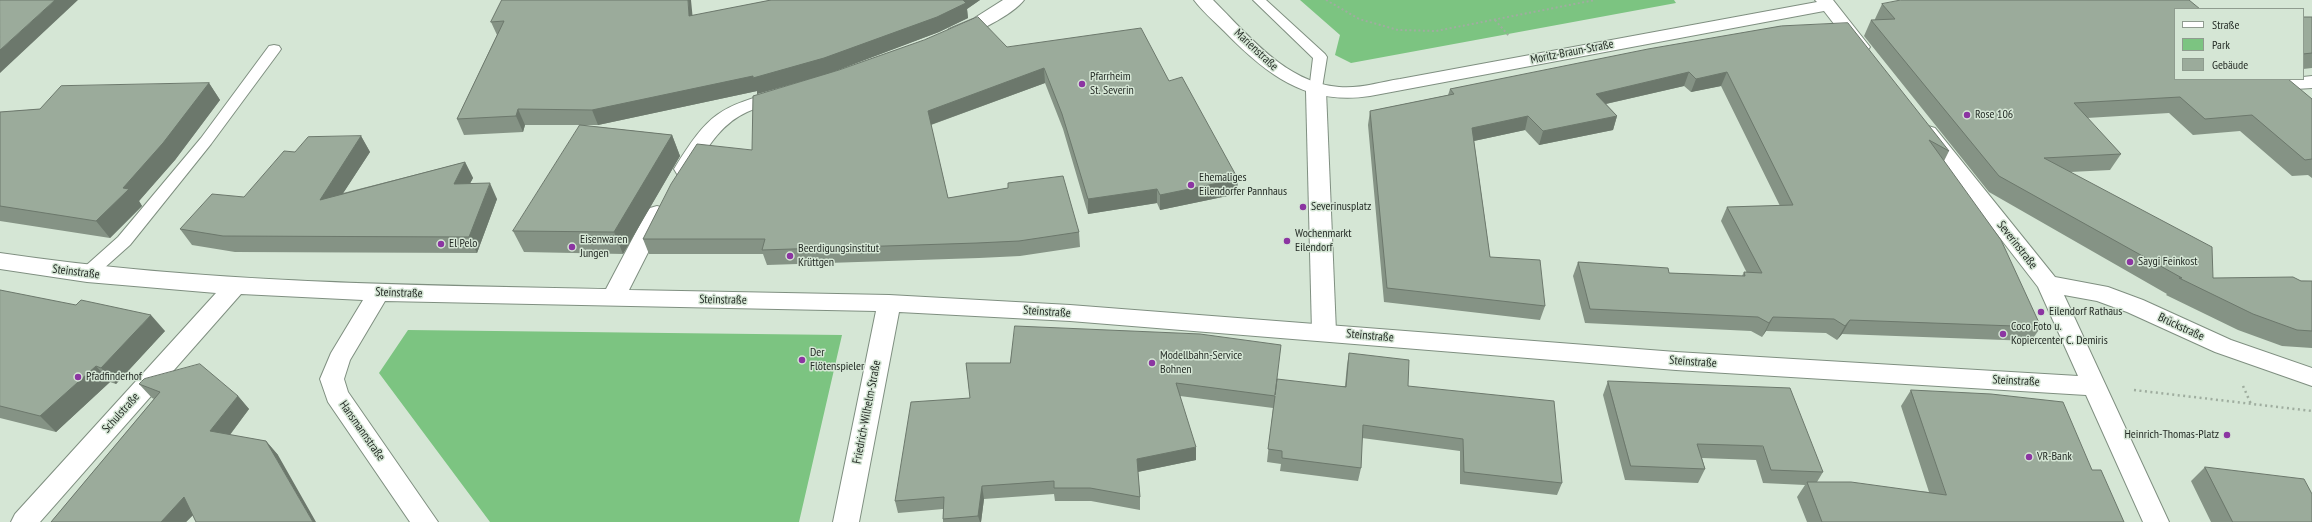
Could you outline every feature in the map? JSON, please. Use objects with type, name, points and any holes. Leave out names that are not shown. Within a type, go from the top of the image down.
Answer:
[{"type":"street","points":[[940,40],[979,23],[1015,0]]},
{"type":"street","name":"Marienstraße","points":[[1204,0],[1270,65],[1290,80],[1316,91]]},
{"type":"street","points":[[1826,2],[1872,61]]},
{"type":"street","name":"Moritz-Braun-Straße","points":[[1316,91],[1340,93],[1362,91],[1826,2]]},
{"type":"street","points":[[2253,86],[2289,84],[2309,90]]},
{"type":"street","points":[[1316,91],[1324,332]]},
{"type":"street","points":[[613,298],[669,190],[703,139],[718,122],[735,110],[791,94]]},
{"type":"street","name":"Severinstraße","points":[[1916,116],[2048,284],[2156,522]]},
{"type":"street","name":"Steinstraße","points":[[0,260],[87,274],[235,286],[379,293],[889,303],[1070,313],[1676,361],[2093,386]]},
{"type":"street","name":"Brückstraße","points":[[2048,284],[2100,293],[2135,306],[2223,346],[2312,377]]},
{"type":"street","name":"Schulstraße","points":[[24,522],[235,286]]},
{"type":"street","name":"Hansmannstraße","points":[[379,293],[338,359],[332,379],[337,395],[425,522]]},
{"type":"street","name":"Friedrich-Wilhelm-Straße","points":[[846,522],[889,303]]},
{"type":"lane","points":[[1259,0],[1320,57],[1316,91]]},
{"type":"lane","points":[[87,274],[124,241],[206,141],[274,49]]},
{"type":"path","points":[[1326,0],[1359,19],[1398,30],[1436,31],[1595,0]]},
{"type":"path","points":[[2093,386],[2312,411]]},
{"type":"green space","points":[[1300,0],[1674,0],[1676,3],[1351,63],[1335,55],[1340,35]]},
{"type":"green space","points":[[408,330],[842,335],[799,522],[490,522],[379,373]]},
{"type":"building","points":[[0,0],[55,0],[0,50]]},
{"type":"building","points":[[502,0],[688,0],[689,16],[771,0],[963,0],[966,3],[937,17],[824,58],[753,78],[753,76],[592,110],[518,109],[516,116],[457,119],[504,21],[491,22]]},
{"type":"building","points":[[1901,0],[2189,0],[2199,8],[2174,8],[2174,80],[2289,80],[2312,99],[2312,159],[2305,160],[2252,115],[2205,119],[2180,97],[2074,103],[2121,154],[2044,158],[2212,247],[2213,278],[2293,277],[2301,281],[2312,281],[2312,331],[2297,330],[2253,314],[2179,278],[2182,278],[1999,176],[1871,20],[1895,19],[1882,4]]},
{"type":"building","points":[[978,17],[1007,47],[1141,28],[1169,81],[1182,77],[1238,179],[1160,195],[1157,189],[1088,199],[1062,114],[1044,68],[928,111],[948,198],[1008,188],[1008,183],[1063,176],[1079,232],[1019,241],[762,250],[765,239],[643,239],[671,184],[697,144],[752,150],[753,96],[839,70],[924,40]]},
{"type":"building","points":[[2304,17],[2312,17],[2312,53],[2304,54]]},
{"type":"building","points":[[1848,23],[1949,151],[1929,140],[2001,240],[2041,327],[1850,320],[1845,326],[1834,319],[1773,317],[1769,323],[1758,317],[1590,309],[1578,262],[1668,268],[1669,273],[1745,276],[1744,272],[1762,273],[1727,207],[1793,205],[1727,72],[1696,79],[1689,72],[1596,94],[1617,116],[1543,131],[1528,116],[1472,128],[1490,257],[1540,260],[1545,306],[1387,288],[1370,111],[1454,94],[1450,89],[1648,49],[1781,26]]},
{"type":"building","points":[[209,83],[163,143],[123,188],[129,189],[96,221],[0,206],[0,112],[40,109],[61,86]]},
{"type":"building","points":[[580,125],[672,135],[614,232],[513,231]]},
{"type":"building","points":[[361,136],[320,200],[465,162],[454,184],[490,183],[469,237],[223,236],[180,229],[212,194],[244,197],[284,151],[295,152],[308,137]]},
{"type":"building","points":[[0,290],[76,305],[81,300],[151,315],[101,368],[96,366],[40,416],[0,406]]},
{"type":"building","points":[[1015,326],[1200,334],[1281,345],[1275,395],[1277,379],[1346,387],[1349,353],[1409,360],[1408,386],[1554,401],[1562,483],[1464,472],[1463,439],[1363,425],[1361,468],[1282,458],[1282,451],[1268,449],[1275,396],[1176,383],[1196,447],[1137,459],[1140,497],[1090,488],[1054,488],[1054,481],[982,486],[978,516],[943,519],[944,497],[895,501],[911,402],[970,398],[966,363],[1010,363]]},
{"type":"building","points":[[200,364],[238,396],[210,431],[266,441],[313,522],[196,522],[184,497],[161,522],[51,522],[160,392],[139,384],[144,379]]},
{"type":"building","points":[[1608,381],[1790,388],[1823,472],[1771,470],[1763,446],[1697,444],[1705,469],[1631,466]]},
{"type":"building","points":[[1911,390],[1991,394],[2063,402],[2092,470],[2101,470],[2124,522],[1822,522],[1807,482],[1851,482],[1946,495]]},
{"type":"building","points":[[2205,467],[2304,479],[2312,494],[2312,522],[2233,522]]},
{"type":"place","name":"Pfarrheim St. Severin","points":[[1082,84]]},
{"type":"place","name":"Rose 106","points":[[1967,115]]},
{"type":"place","name":"Ehemaliges Eilendorfer Pannhaus","points":[[1191,185]]},
{"type":"place","name":"Severinusplatz","points":[[1303,207]]},
{"type":"place","name":"Wochenmarkt Eilendorf","points":[[1287,241]]},
{"type":"place","name":"El Pelo","points":[[441,244]]},
{"type":"place","name":"Eisenwaren Jungen","points":[[572,247]]},
{"type":"place","name":"Beerdigungsinstitut Krüttgen","points":[[790,256]]},
{"type":"place","name":"Saygi Feinkost","points":[[2130,262]]},
{"type":"place","name":"Eilendorf Rathaus","points":[[2041,312]]},
{"type":"place","name":"Coco Foto u. Kopiercenter C. Demiris","points":[[2003,334]]},
{"type":"place","name":"Der Flötenspieler","points":[[802,360]]},
{"type":"place","name":"Modellbahn-Service Bohnen","points":[[1152,363]]},
{"type":"place","name":"Pfadfinderhof","points":[[78,377]]},
{"type":"place","name":"Heinrich-Thomas-Platz","points":[[2227,435]]},
{"type":"place","name":"VR-Bank","points":[[2029,457]]}]
